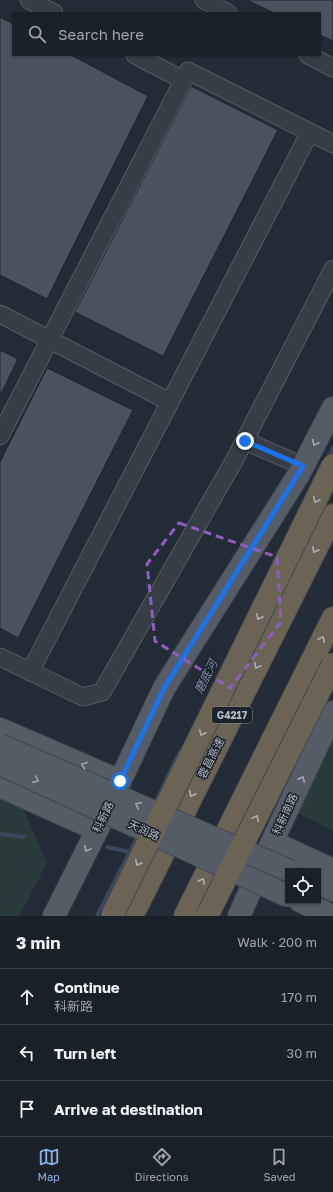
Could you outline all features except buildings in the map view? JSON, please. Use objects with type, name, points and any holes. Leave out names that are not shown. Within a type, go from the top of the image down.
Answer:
[{"type":"highway","points":[[112,916],[333,465]]},
{"type":"highway","name":"蓉昌高速","points":[[132,916],[333,515]]},
{"type":"highway","points":[[185,916],[333,618]]},
{"type":"highway","points":[[268,748],[333,651]]},
{"type":"highway","points":[[208,916],[333,664]]},
{"type":"main road","name":"科新路","points":[[54,916],[97,830],[164,688],[303,466],[329,416],[333,390]]},
{"type":"main road","name":"科新南路","points":[[239,916],[333,712]]},
{"type":"main road","points":[[0,729],[120,781]]},
{"type":"main road","name":"天润路","points":[[0,745],[285,869]]},
{"type":"main road","points":[[3,772],[97,830]]},
{"type":"main road","name":"天润路","points":[[3,772],[285,895]]},
{"type":"main road","points":[[272,842],[333,870]]},
{"type":"main road","points":[[40,916],[75,872]]},
{"type":"main road","points":[[321,884],[333,890]]},
{"type":"main road","points":[[306,904],[332,916]]},
{"type":"lane","points":[[28,0],[52,12]]},
{"type":"lane","points":[[204,0],[226,12]]},
{"type":"lane","points":[[137,56],[183,80]]},
{"type":"lane","points":[[310,56],[333,68]]},
{"type":"lane","points":[[0,436],[188,71],[333,144]]},
{"type":"lane","points":[[30,672],[310,132]]},
{"type":"lane","points":[[0,657],[83,697],[102,692],[245,441],[333,269]]},
{"type":"lane","points":[[0,314],[170,402]]},
{"type":"lane","points":[[245,441],[303,466]]},
{"type":"highlighted area","points":[[179,523],[277,557],[281,622],[230,688],[155,641],[147,564]]},
{"type":"shaded area","points":[[333,730],[333,831],[293,811]]},
{"type":"shaded area","points":[[0,796],[22,806],[47,863],[19,916],[0,916]]},
{"type":"waterway","name":"磨底河","points":[[328,458],[333,448]]},
{"type":"waterway","name":"磨底河","points":[[154,805],[180,752]]},
{"type":"waterway","points":[[0,834],[24,837]]},
{"type":"waterway","name":"磨底河","points":[[97,916],[139,834]]},
{"type":"waterway","points":[[107,847],[130,852]]},
{"type":"route","points":[[120,781],[164,688],[303,466],[245,441]]}]
